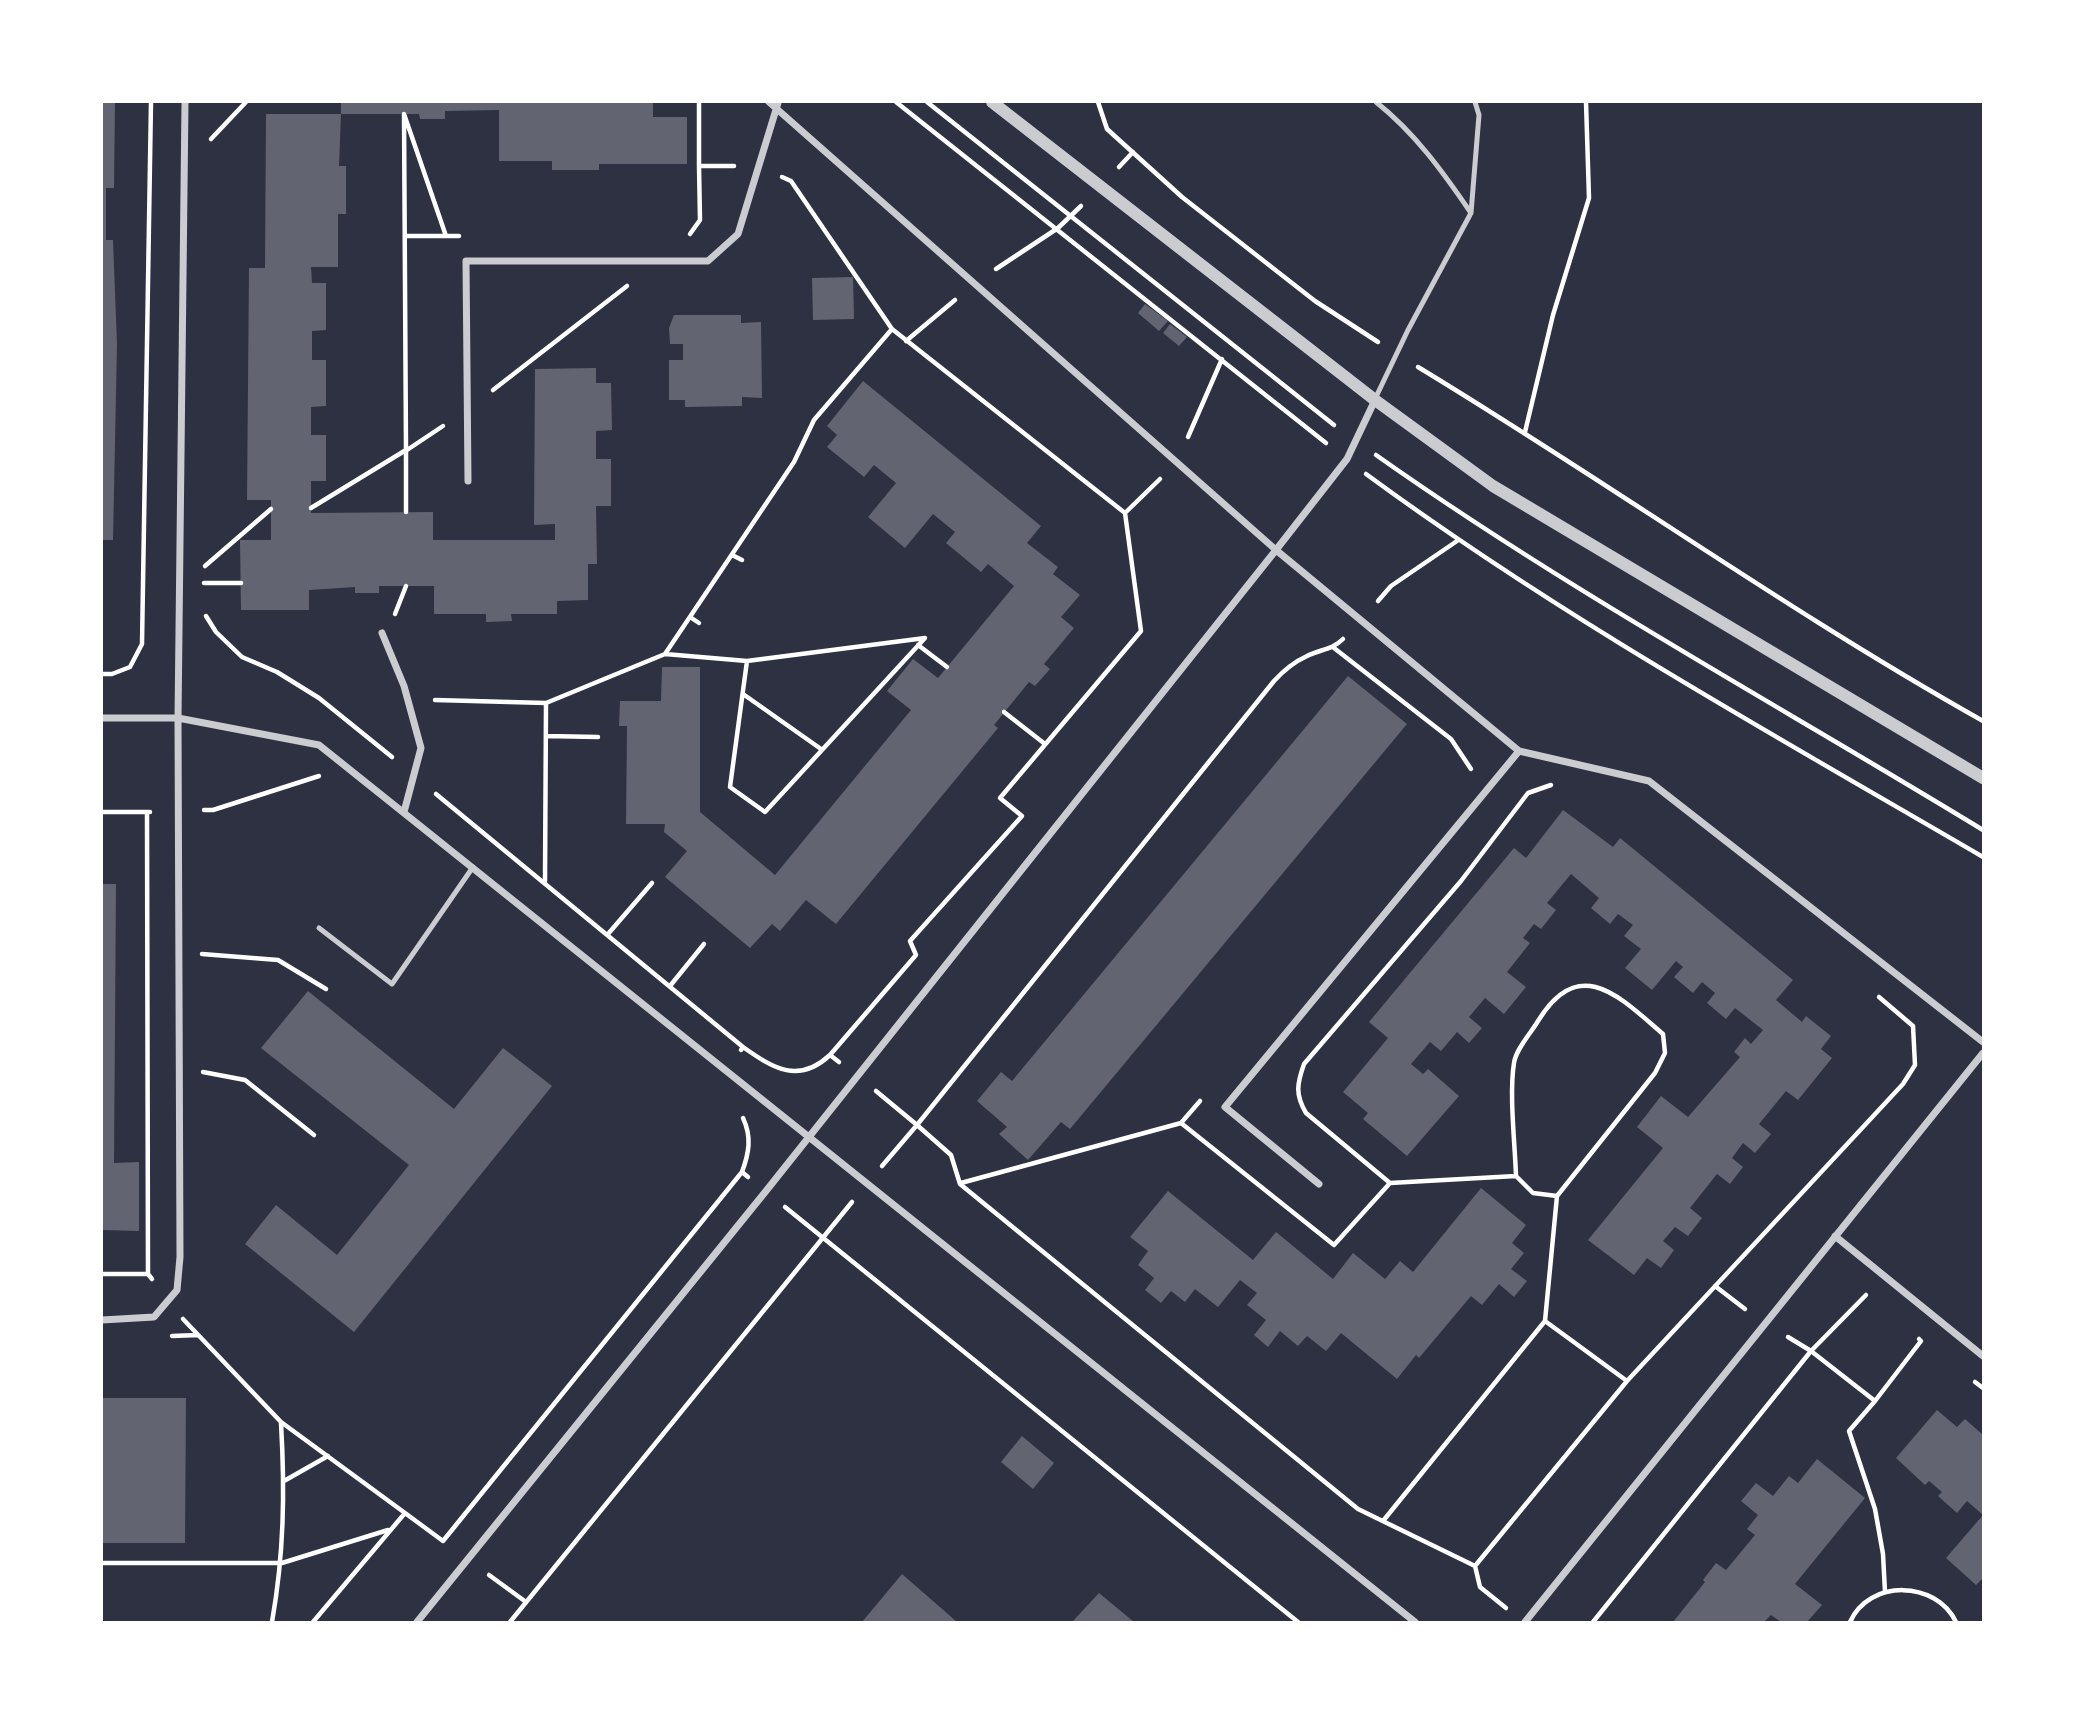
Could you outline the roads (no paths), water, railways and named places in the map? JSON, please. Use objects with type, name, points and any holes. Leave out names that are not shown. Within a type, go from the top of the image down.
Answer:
[{"type":"street","points":[[102,1320],[154,1317],[177,1290],[180,1257],[178,718],[184,102]]},
{"type":"street","points":[[468,481],[466,261],[708,261],[738,234],[775,103],[1276,550],[1519,751],[1650,781],[1983,1042]]},
{"type":"street","points":[[998,103],[1375,400],[1493,486],[1983,778]]},
{"type":"street","points":[[417,1622],[1347,460],[1375,400]]},
{"type":"street","points":[[382,634],[408,700],[421,748],[404,812]]},
{"type":"street","points":[[102,718],[178,718],[319,745],[809,1134],[1415,1622]]},
{"type":"street","points":[[1319,1184],[1225,1108],[1519,751]]},
{"type":"street","points":[[1525,1622],[1983,1053]]},
{"type":"street","points":[[1835,1236],[1983,1356]]},
{"type":"lane","points":[[1376,102],[1397,119],[1435,160],[1471,213]]},
{"type":"lane","points":[[1375,400],[1471,213],[1479,115],[1475,102]]},
{"type":"lane","points":[[319,928],[392,984],[472,867]]}]
